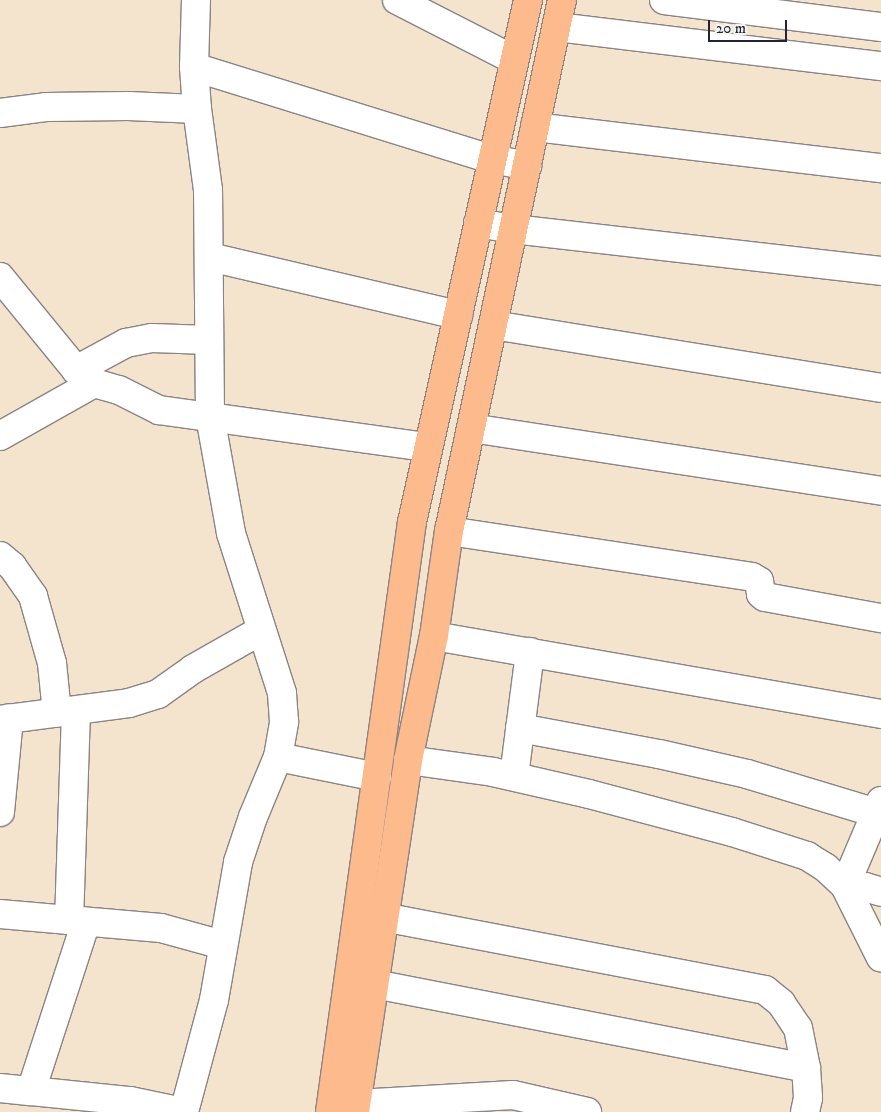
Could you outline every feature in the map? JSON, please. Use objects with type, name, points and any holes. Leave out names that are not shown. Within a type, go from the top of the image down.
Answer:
[{"type":"main road","points":[[330,1112],[412,522],[528,0]]},
{"type":"main road","points":[[356,1108],[383,916],[390,884],[408,760],[434,636],[449,531],[562,0]]},
{"type":"main road","points":[[362,879],[390,884]]},
{"type":"street","points":[[0,1088],[130,1101],[183,1112],[214,1000],[238,862],[253,817],[278,757],[284,722],[282,693],[260,631],[231,532],[210,416],[208,190],[197,109],[194,67],[196,0]]},
{"type":"street","points":[[397,0],[514,60]]},
{"type":"street","points":[[664,0],[881,27]]},
{"type":"street","points":[[557,27],[881,66]]},
{"type":"street","points":[[194,67],[492,159],[527,166]]},
{"type":"street","points":[[0,113],[46,107],[128,106],[197,109]]},
{"type":"street","points":[[535,127],[881,168]]},
{"type":"street","points":[[478,223],[513,229],[881,271]]},
{"type":"street","points":[[210,257],[458,315]]},
{"type":"street","points":[[0,277],[85,377],[119,390],[159,410],[427,448]]},
{"type":"street","points":[[493,325],[881,388]]},
{"type":"street","points":[[0,436],[85,377],[126,343],[152,338],[209,340]]},
{"type":"street","points":[[471,428],[881,491]]},
{"type":"street","points":[[449,531],[752,578],[759,581],[761,594],[766,597],[881,618]]},
{"type":"street","points":[[0,556],[12,566],[33,596],[67,712],[78,921],[31,1091]]},
{"type":"street","points":[[0,812],[5,719],[129,703],[158,694],[193,669],[260,631]]},
{"type":"street","points":[[434,636],[881,714]]},
{"type":"street","points":[[514,776],[530,652]]},
{"type":"street","points":[[520,728],[659,754],[879,807],[845,886]]},
{"type":"street","points":[[278,757],[377,777]]},
{"type":"street","points":[[408,760],[514,776],[732,832],[807,856],[826,868],[845,886],[881,958]]},
{"type":"street","points":[[845,886],[865,887],[881,892]]},
{"type":"street","points":[[0,914],[161,928],[223,945]]},
{"type":"street","points":[[383,916],[765,990],[781,1003],[798,1028],[806,1068],[808,1098],[805,1112]]},
{"type":"street","points":[[374,984],[806,1068]]},
{"type":"street","points":[[356,1108],[513,1095],[587,1112]]}]
